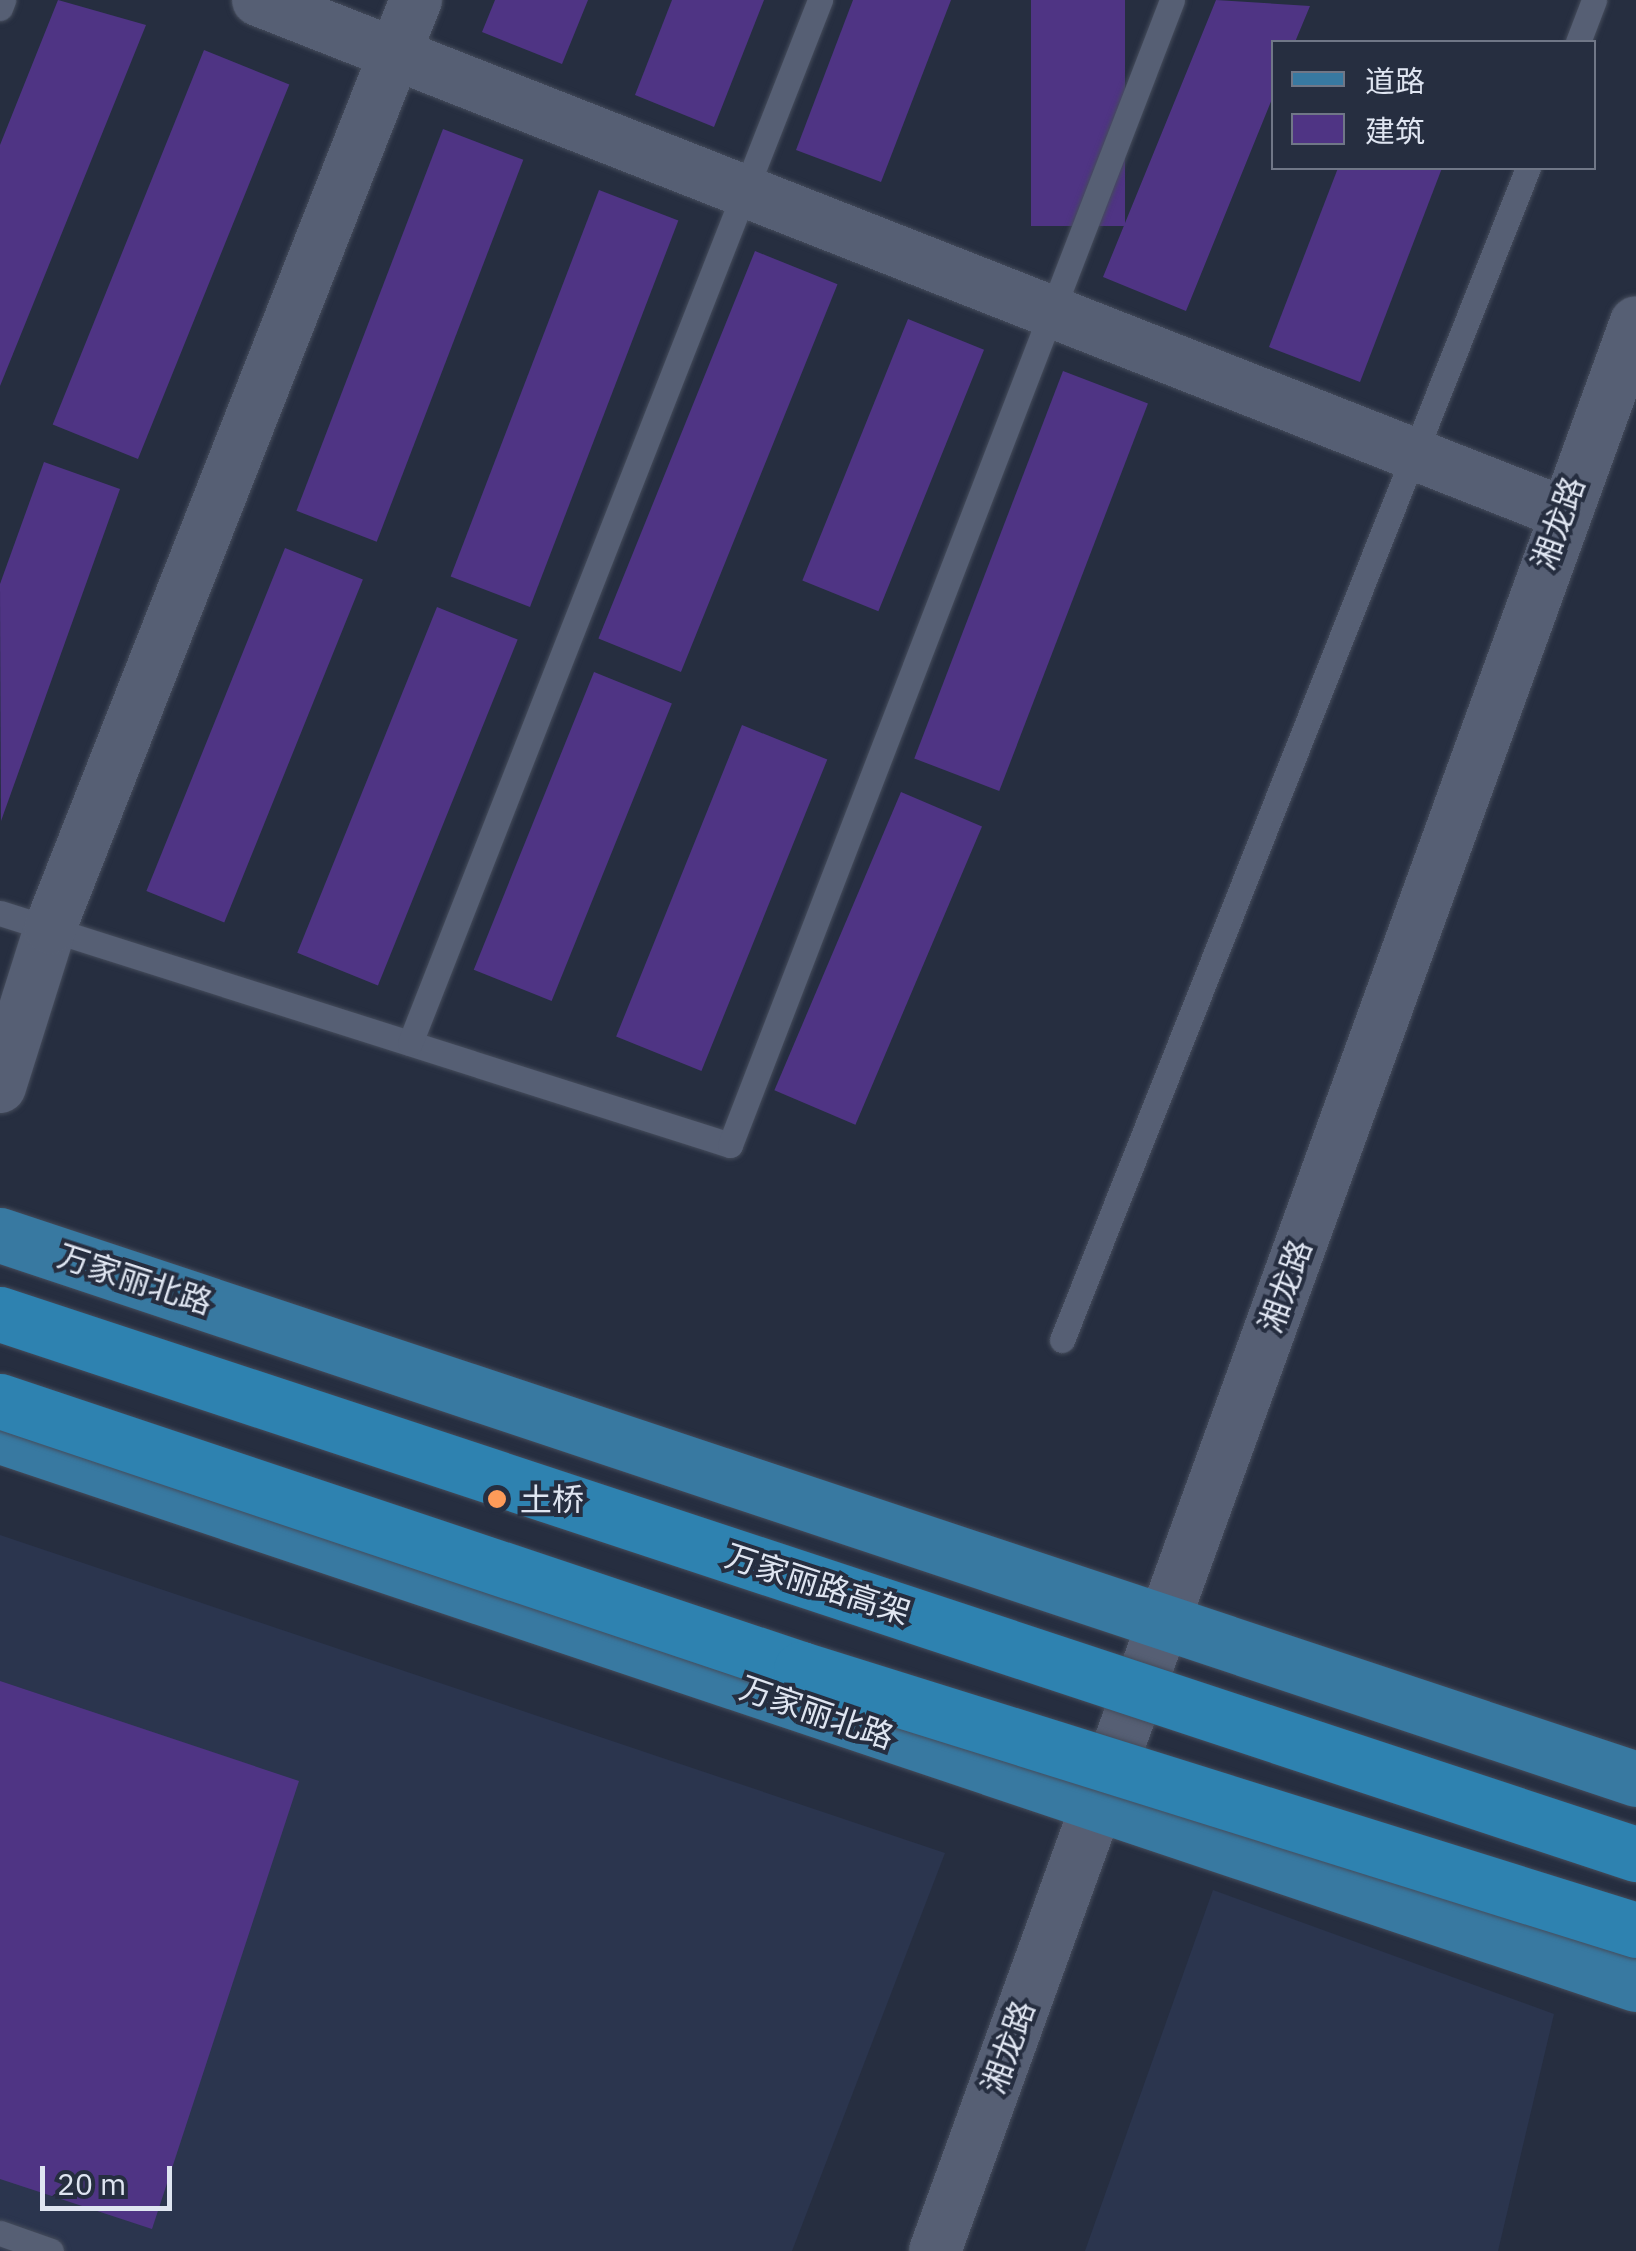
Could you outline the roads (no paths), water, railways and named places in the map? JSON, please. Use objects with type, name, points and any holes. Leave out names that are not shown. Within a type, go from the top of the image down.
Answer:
[{"type":"highway","name":"万家丽路高架","points":[[0,1314],[1636,1854]]},
{"type":"highway","points":[[0,1401],[801,1668],[1636,1930]]},
{"type":"main road","name":"万家丽北路","points":[[0,1234],[1636,1779]]},
{"type":"main road","name":"万家丽北路","points":[[0,1436],[1095,1806],[1636,1984]]},
{"type":"street","points":[[258,0],[1561,512]]},
{"type":"street","points":[[0,1087],[50,928],[416,0]]},
{"type":"street","name":"湘龙路","points":[[935,2251],[1165,1621],[1561,512],[1636,322]]},
{"type":"lane","points":[[0,8],[3,0]]},
{"type":"lane","points":[[410,1043],[820,0]]},
{"type":"lane","points":[[0,913],[730,1145],[1172,0]]},
{"type":"lane","points":[[1579,40],[1594,0]]},
{"type":"lane","points":[[1062,1340],[1527,170]]},
{"type":"lane","points":[[0,2232],[51,2251]]},
{"type":"place","name":"土桥","points":[[497,1499]]}]
